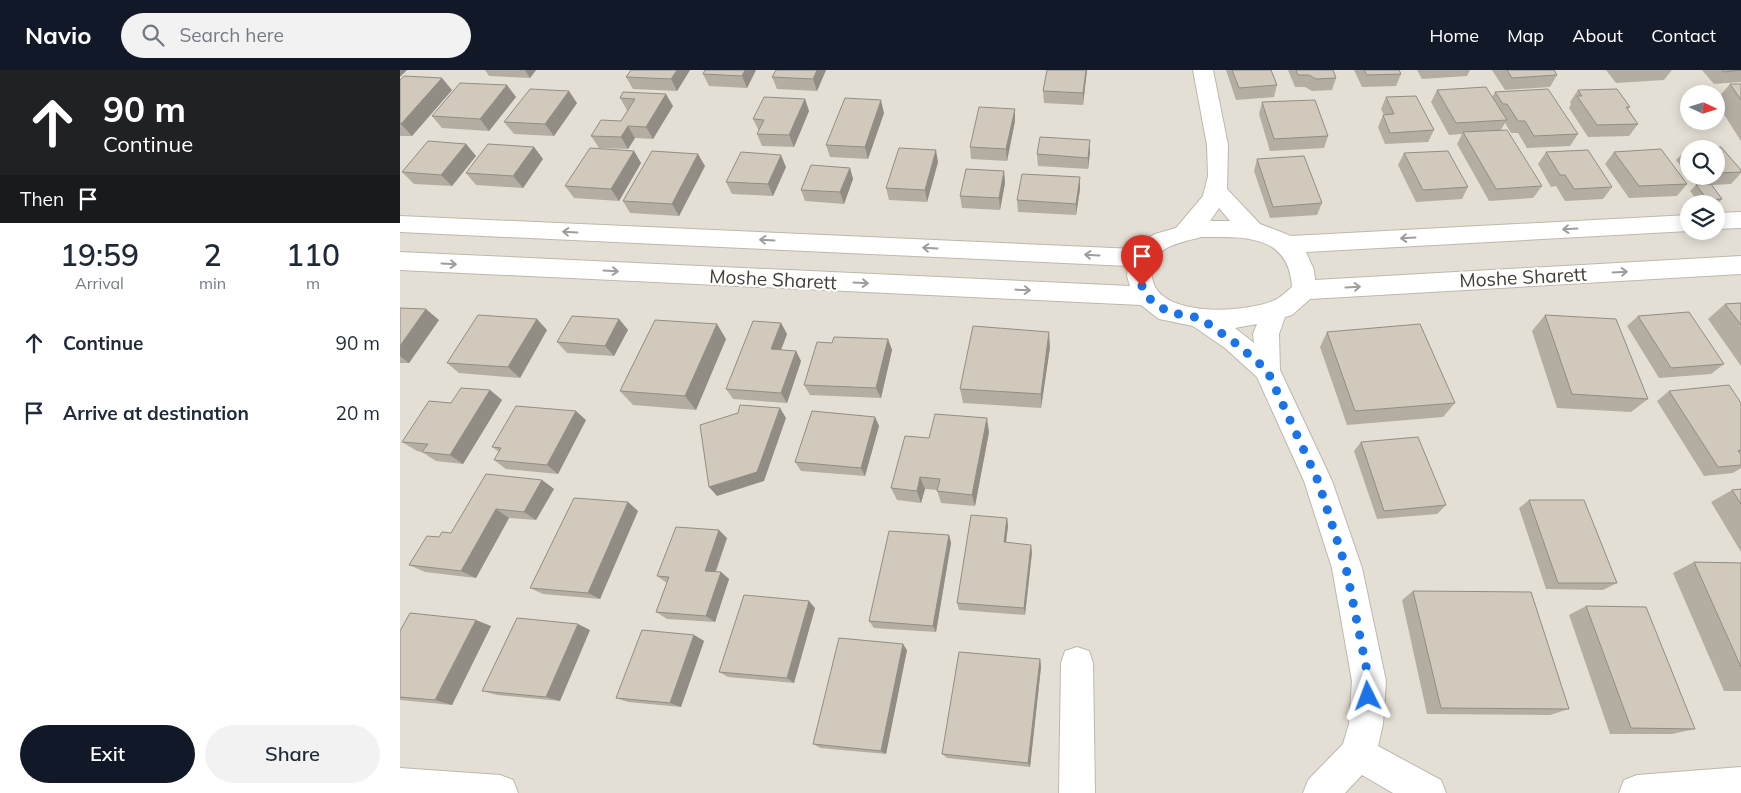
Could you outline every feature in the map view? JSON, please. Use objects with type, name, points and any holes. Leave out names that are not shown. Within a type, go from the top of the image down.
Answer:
[{"type":"street","points":[[1184,234],[1216,191],[1219,161],[1212,107],[1203,70]]},
{"type":"street","points":[[1216,191],[1253,231]]},
{"type":"street","points":[[1725,221],[1741,220]]},
{"type":"street","points":[[1288,245],[1680,223]]},
{"type":"street","name":"Moshe Sharett","points":[[400,224],[1141,258]]},
{"type":"street","points":[[1201,229],[1253,231],[1264,232],[1288,245],[1301,267],[1304,290],[1283,308],[1244,318],[1200,318],[1168,312],[1146,296],[1139,276],[1141,258],[1152,246],[1201,229]]},
{"type":"street","name":"Moshe Sharett","points":[[400,262],[1146,296]]},
{"type":"street","name":"Moshe Sharett","points":[[1304,290],[1741,265]]},
{"type":"street","points":[[1275,309],[1266,334],[1267,370],[1318,481],[1346,568],[1369,681],[1366,724],[1358,754],[1321,793]]},
{"type":"street","points":[[1200,318],[1234,342],[1267,370]]},
{"type":"street","points":[[1077,663],[1077,793]]},
{"type":"street","points":[[1358,754],[1428,793]]},
{"type":"street","points":[[1637,793],[1741,785]]},
{"type":"street","points":[[400,786],[500,793]]},
{"type":"shaded area","points":[[400,70],[1741,70],[1741,793],[400,793]]},
{"type":"building","points":[[631,70],[677,70],[671,79],[626,77]]},
{"type":"building","points":[[705,70],[745,70],[742,76],[703,74]]},
{"type":"building","points":[[776,70],[817,70],[813,79],[772,77]]},
{"type":"building","points":[[1047,70],[1086,70],[1083,93],[1043,91]]},
{"type":"building","points":[[1232,70],[1271,70],[1277,85],[1239,88]]},
{"type":"building","points":[[1296,70],[1333,70],[1336,78],[1316,79],[1309,75],[1298,75]]},
{"type":"building","points":[[1364,70],[1399,70],[1401,74],[1367,75]]},
{"type":"building","points":[[1507,70],[1554,70],[1557,75],[1512,78]]},
{"type":"building","points":[[1722,70],[1741,70],[1724,72]]},
{"type":"building","points":[[404,76],[442,78],[400,124],[400,80]]},
{"type":"building","points":[[460,83],[507,85],[480,119],[432,116]]},
{"type":"building","points":[[1730,84],[1741,84],[1741,100]]},
{"type":"building","points":[[1486,87],[1507,120],[1456,123],[1437,90]]},
{"type":"building","points":[[530,89],[569,91],[545,124],[504,122]]},
{"type":"building","points":[[1548,89],[1578,134],[1534,136],[1525,121],[1518,121],[1507,104],[1503,104],[1495,92]]},
{"type":"building","points":[[1617,89],[1630,107],[1626,107],[1638,124],[1597,125],[1577,96],[1582,96],[1578,90]]},
{"type":"building","points":[[623,92],[666,94],[646,127],[628,126],[621,137],[591,136],[601,120],[621,121],[635,99],[620,98]]},
{"type":"building","points":[[1416,96],[1434,130],[1390,133],[1383,115],[1394,114],[1386,97]]},
{"type":"building","points":[[764,97],[805,99],[789,135],[757,134],[764,120],[753,119]]},
{"type":"building","points":[[845,98],[881,100],[865,147],[826,145]]},
{"type":"building","points":[[1315,100],[1328,136],[1274,139],[1262,102]]},
{"type":"building","points":[[979,107],[1015,109],[1006,149],[970,147]]},
{"type":"building","points":[[1507,130],[1542,186],[1496,189],[1463,132]]},
{"type":"building","points":[[1040,137],[1090,140],[1088,158],[1037,154]]},
{"type":"building","points":[[428,141],[466,144],[441,175],[402,172]]},
{"type":"building","points":[[488,144],[534,147],[513,176],[466,173]]},
{"type":"building","points":[[590,148],[634,151],[611,189],[565,186]]},
{"type":"building","points":[[899,148],[936,150],[925,190],[886,188]]},
{"type":"building","points":[[1661,149],[1680,175],[1680,184],[1639,186],[1614,152]]},
{"type":"building","points":[[1588,150],[1612,187],[1574,189],[1565,175],[1560,175],[1546,152]]},
{"type":"building","points":[[652,151],[698,154],[672,204],[623,201]]},
{"type":"building","points":[[1448,151],[1468,187],[1423,190],[1404,153]]},
{"type":"building","points":[[741,152],[781,155],[768,184],[726,182]]},
{"type":"building","points":[[1725,152],[1741,170],[1741,172],[1725,173]]},
{"type":"building","points":[[1304,156],[1322,203],[1273,207],[1257,159]]},
{"type":"building","points":[[811,165],[850,168],[840,192],[801,190]]},
{"type":"building","points":[[966,169],[1004,171],[999,198],[960,196]]},
{"type":"building","points":[[1022,174],[1080,177],[1076,204],[1017,200]]},
{"type":"building","points":[[1696,185],[1712,185],[1719,195],[1704,195]]},
{"type":"building","points":[[1741,303],[1741,325],[1725,304]]},
{"type":"building","points":[[400,308],[426,309],[400,346]]},
{"type":"building","points":[[1689,312],[1724,364],[1671,368],[1638,316]]},
{"type":"building","points":[[478,315],[537,319],[508,367],[447,363]]},
{"type":"building","points":[[1545,315],[1616,319],[1648,399],[1572,394]]},
{"type":"building","points":[[572,316],[619,319],[605,346],[557,342]]},
{"type":"building","points":[[655,320],[717,324],[685,396],[620,391]]},
{"type":"building","points":[[753,321],[781,323],[771,349],[796,351],[781,393],[726,389]]},
{"type":"building","points":[[1420,324],[1455,403],[1355,411],[1327,332]]},
{"type":"building","points":[[973,326],[1049,332],[1041,394],[960,389]]},
{"type":"building","points":[[834,337],[888,339],[876,388],[804,385],[817,342],[832,343]]},
{"type":"building","points":[[1729,385],[1741,403],[1741,450],[1738,451],[1741,454],[1741,465],[1718,467],[1669,391]]},
{"type":"building","points":[[461,388],[490,390],[450,455],[422,452],[428,444],[402,442],[429,401],[451,403]]},
{"type":"building","points":[[740,405],[780,408],[757,472],[709,487],[700,425],[738,413]]},
{"type":"building","points":[[516,406],[576,411],[547,465],[494,460],[501,448],[492,447]]},
{"type":"building","points":[[812,411],[875,417],[861,468],[795,462]]},
{"type":"building","points":[[935,414],[987,418],[972,495],[937,491],[940,479],[920,477],[917,491],[891,488],[905,436],[929,438]]},
{"type":"building","points":[[1418,437],[1446,505],[1384,511],[1361,442]]},
{"type":"building","points":[[486,474],[542,480],[524,512],[496,509],[461,571],[409,565],[427,536],[439,537],[442,532],[451,533]]},
{"type":"building","points":[[1741,489],[1741,504],[1732,490]]},
{"type":"building","points":[[574,498],[628,502],[588,593],[530,588]]},
{"type":"building","points":[[1529,500],[1584,500],[1617,583],[1558,583]]},
{"type":"building","points":[[971,515],[1007,518],[1004,542],[1031,545],[1024,608],[957,603]]},
{"type":"building","points":[[676,527],[719,530],[705,571],[721,572],[706,616],[656,612],[669,577],[657,576]]},
{"type":"building","points":[[889,531],[949,535],[933,626],[869,621]]},
{"type":"building","points":[[1694,562],[1741,563],[1741,667]]},
{"type":"building","points":[[1413,591],[1531,592],[1569,709],[1441,708]]},
{"type":"building","points":[[744,595],[809,601],[787,678],[719,672]]},
{"type":"building","points":[[1586,606],[1646,607],[1695,729],[1631,728]]},
{"type":"building","points":[[410,613],[476,620],[435,700],[400,697],[400,631]]},
{"type":"building","points":[[517,618],[578,624],[546,697],[482,691]]},
{"type":"building","points":[[642,630],[694,635],[670,703],[616,698]]},
{"type":"building","points":[[839,638],[903,644],[881,751],[813,744]]},
{"type":"building","points":[[959,652],[1040,659],[1028,763],[942,754]]},
{"type":"route","points":[[1142,286],[1146,296],[1168,312],[1200,318],[1234,342],[1267,370],[1318,481],[1346,568],[1369,681],[1368,696]]}]
